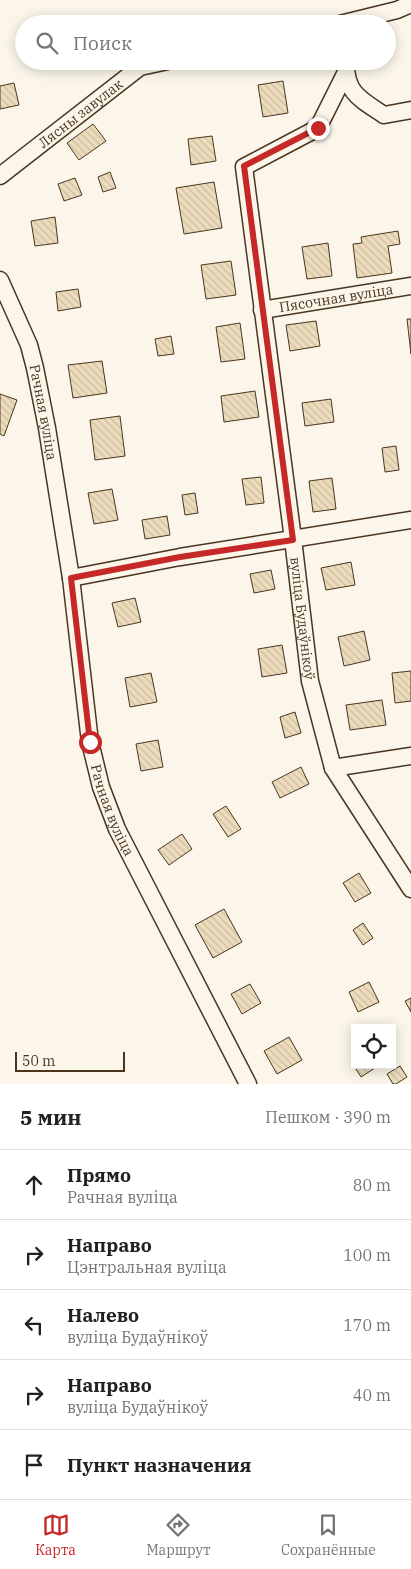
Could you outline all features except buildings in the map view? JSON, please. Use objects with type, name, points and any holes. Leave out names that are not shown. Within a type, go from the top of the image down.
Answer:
[{"type":"street","points":[[377,15],[411,4]]},
{"type":"street","name":"Лясны завулак","points":[[0,176],[136,70]]},
{"type":"street","name":"вуліца Будаўнікоў","points":[[344,70],[318,128],[244,166],[310,681],[332,768],[411,889]]},
{"type":"street","points":[[346,70],[355,96],[384,115],[411,110]]},
{"type":"street","name":"Рачная вуліца","points":[[0,280],[29,345],[47,428],[71,578],[90,742],[101,787],[117,829],[248,1084]]},
{"type":"street","name":"Пясочная вуліца","points":[[262,310],[411,286]]},
{"type":"street","points":[[71,578],[180,557],[411,520]]},
{"type":"street","points":[[332,768],[411,756]]},
{"type":"route","points":[[90,742],[71,578],[180,557],[293,540],[244,166],[318,128]]}]
